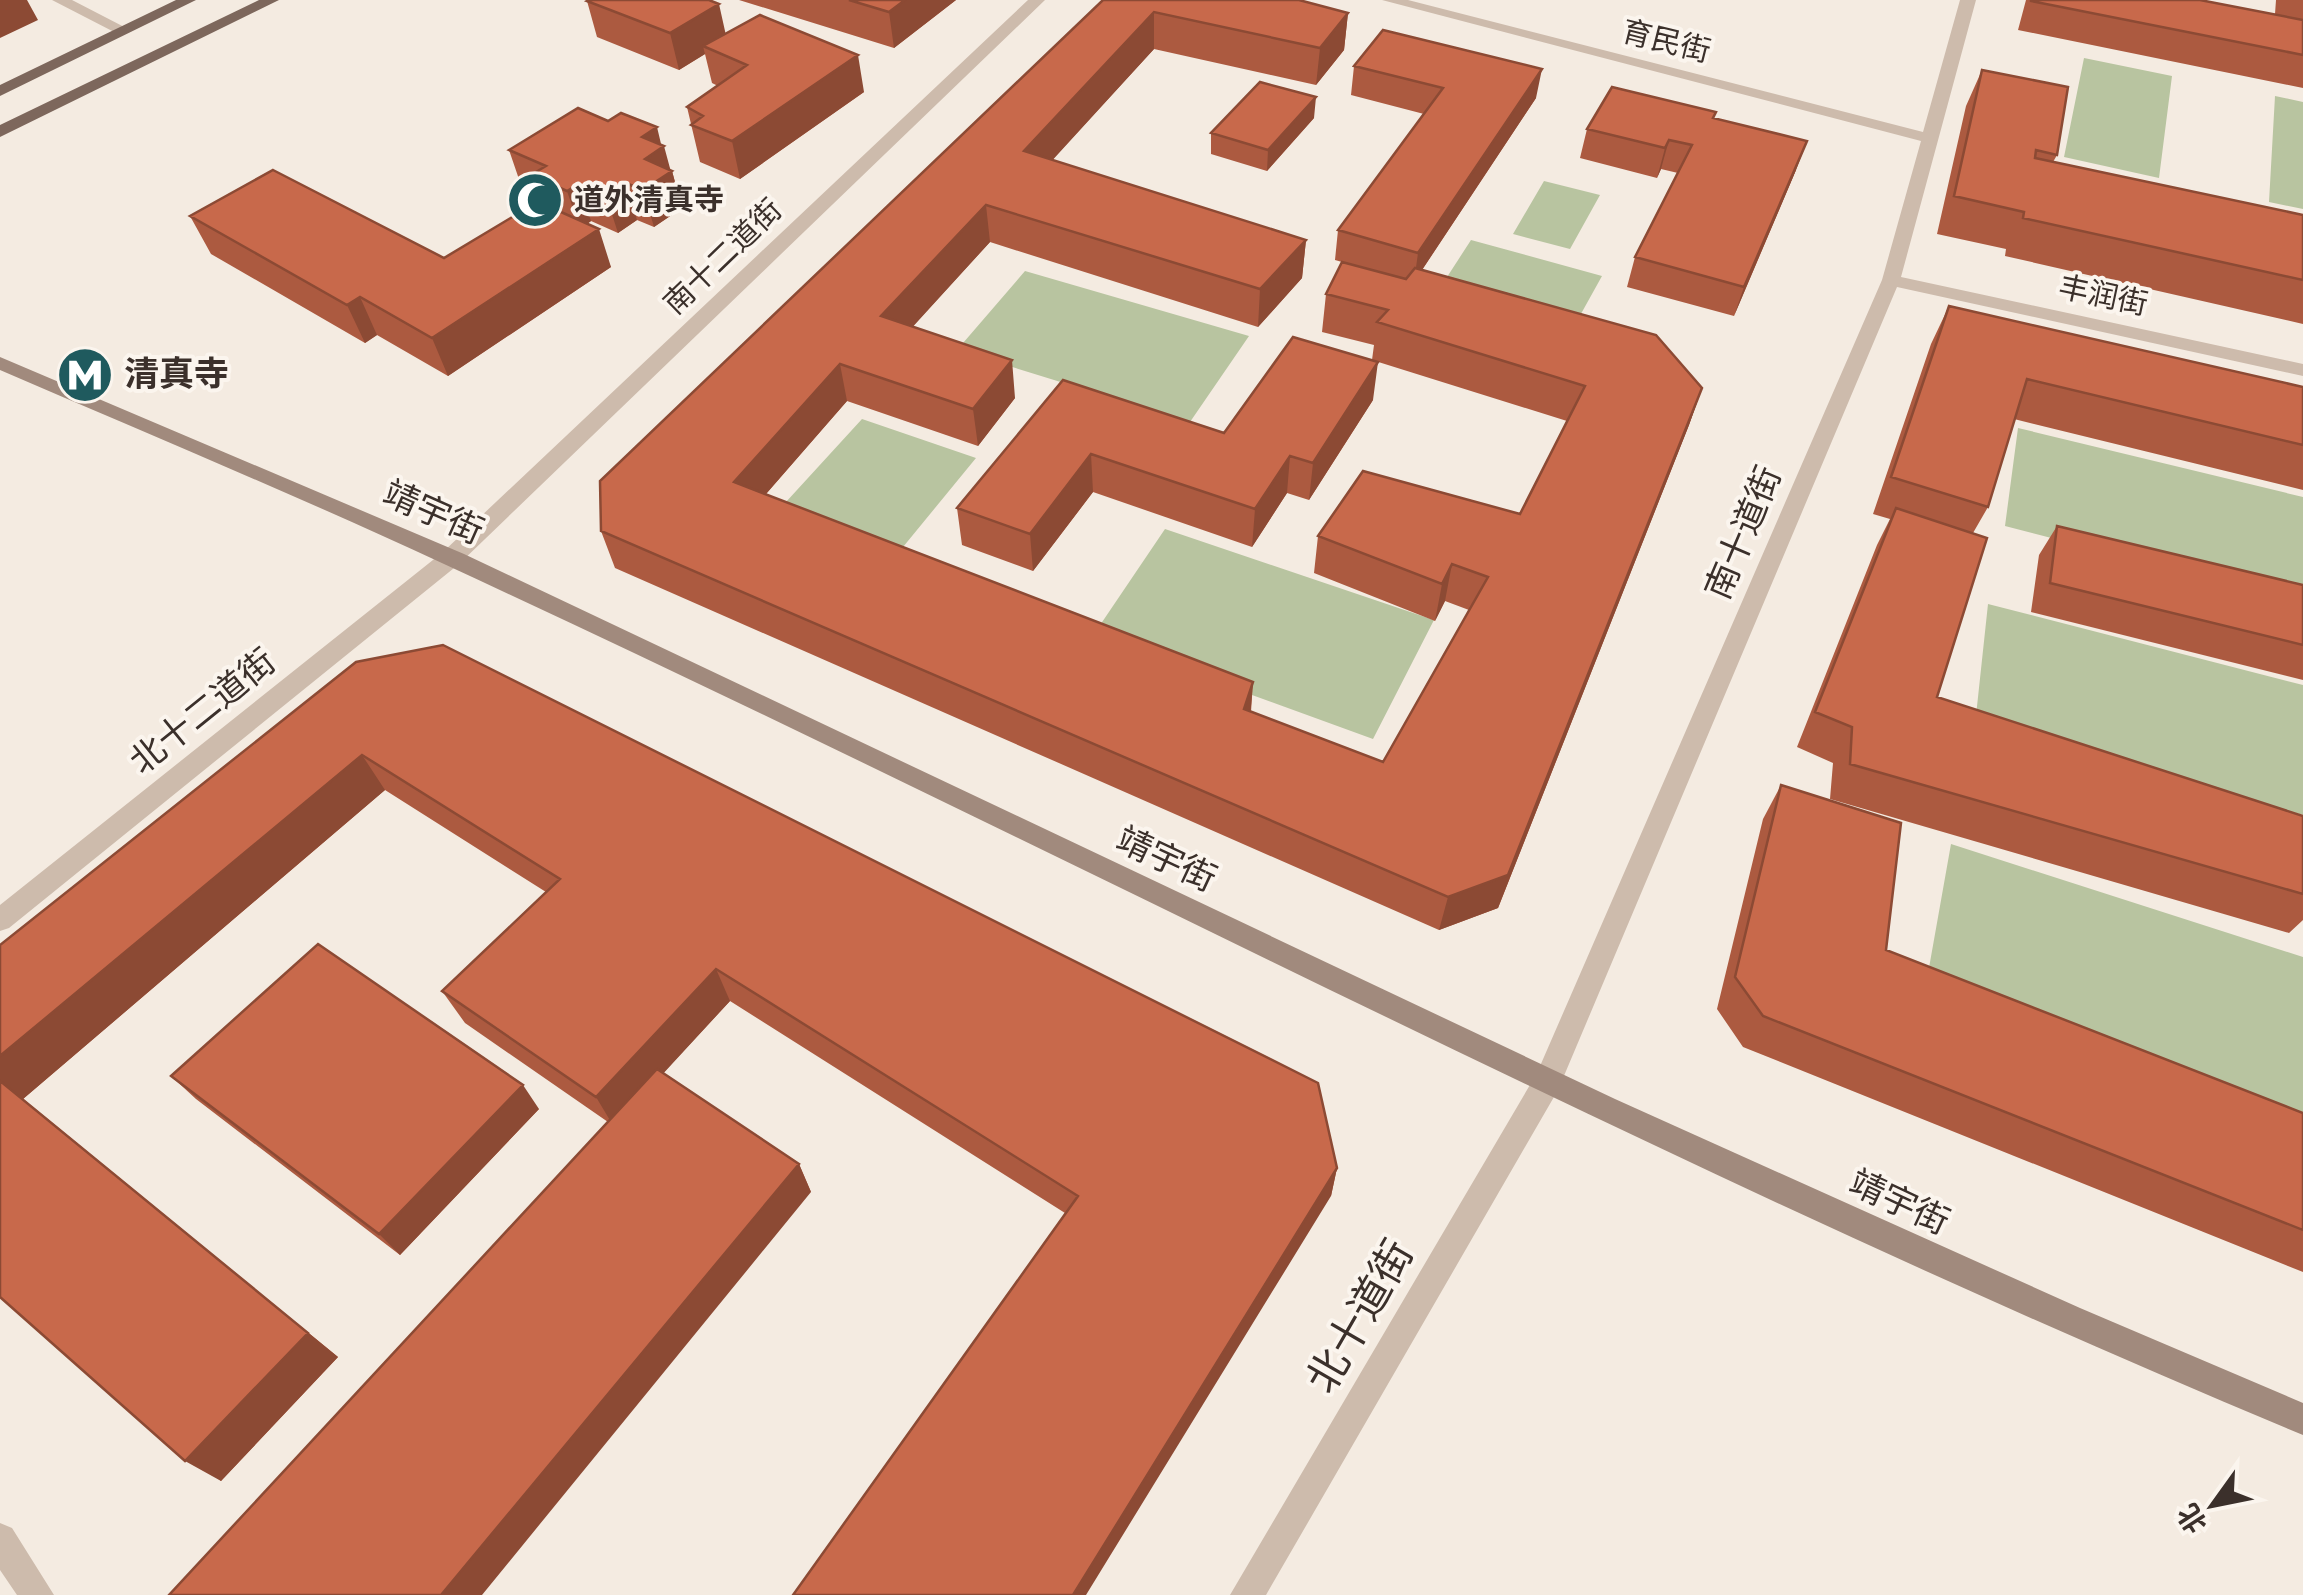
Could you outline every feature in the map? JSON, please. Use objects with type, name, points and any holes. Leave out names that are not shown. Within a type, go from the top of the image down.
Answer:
[{"type":"main road","points":[[0,92],[188,0]]},
{"type":"main road","points":[[0,132],[270,0]]},
{"type":"main road","name":"靖宇街","points":[[1,364],[451,558],[1548,1081],[2126,1345],[2303,1419]]},
{"type":"street","points":[[60,0],[124,31]]},
{"type":"street","name":"南十二道街","points":[[451,558],[1038,0]]},
{"type":"street","name":"育民街","points":[[1390,0],[1452,7],[1928,138]]},
{"type":"street","name":"南十道街","points":[[1548,1081],[1890,280],[1968,0]]},
{"type":"street","name":"丰润街","points":[[1890,280],[2303,370]]},
{"type":"street","name":"北十二道街","points":[[0,920],[451,558]]},
{"type":"street","name":"北十道街","points":[[1248,1595],[1548,1081]]},
{"type":"street","points":[[0,1540],[37,1595]]},
{"type":"green space","points":[[2084,58],[2172,76],[2159,178],[2064,157]]},
{"type":"green space","points":[[2275,96],[2303,102],[2303,209],[2269,202]]},
{"type":"green space","points":[[1544,181],[1600,195],[1570,249],[1513,234]]},
{"type":"green space","points":[[1471,240],[1602,276],[1572,330],[1438,291]]},
{"type":"green space","points":[[1025,271],[1249,336],[1190,422],[957,350]]},
{"type":"green space","points":[[862,419],[976,458],[894,558],[775,514]]},
{"type":"green space","points":[[2018,428],[2303,497],[2303,603],[2005,526]]},
{"type":"green space","points":[[1165,529],[1434,620],[1373,739],[1092,637]]},
{"type":"green space","points":[[1988,604],[2303,685],[2303,815],[1975,725]]},
{"type":"green space","points":[[1951,844],[2303,957],[2303,1128],[1924,996]]},
{"type":"building","points":[[589,0],[709,0],[719,4],[670,33]]},
{"type":"building","points":[[849,0],[905,0],[889,12]]},
{"type":"building","points":[[1103,0],[1299,0],[1348,13],[1320,48],[1154,12],[1024,151],[1306,240],[1260,289],[986,205],[881,316],[1012,360],[973,409],[840,364],[734,482],[1253,682],[1244,709],[1383,762],[1488,577],[1452,564],[1442,584],[1318,536],[1363,471],[1520,514],[1585,386],[1377,322],[1388,310],[1326,294],[1342,262],[1406,279],[1415,268],[1656,335],[1702,388],[1508,875],[1448,897],[601,531],[600,481]]},
{"type":"building","points":[[2200,0],[2303,20],[2303,55],[2031,1]]},
{"type":"building","points":[[760,15],[858,55],[732,141],[691,125],[703,116],[687,107],[747,65],[703,46]]},
{"type":"building","points":[[1383,30],[1542,69],[1418,253],[1338,230],[1443,88],[1354,66]]},
{"type":"building","points":[[1982,70],[2068,87],[2057,155],[2036,150],[2035,158],[2303,215],[2303,280],[2023,218],[2024,212],[1954,196]]},
{"type":"building","points":[[1260,82],[1316,97],[1268,150],[1211,133]]},
{"type":"building","points":[[1612,87],[1716,112],[1713,118],[1807,141],[1744,287],[1635,257],[1692,145],[1669,140],[1665,148],[1587,129]]},
{"type":"building","points":[[578,108],[608,121],[621,113],[657,127],[642,137],[664,146],[645,159],[672,171],[643,190],[626,183],[606,196],[579,184],[567,191],[531,175],[546,166],[509,150]]},
{"type":"building","points":[[273,170],[444,258],[519,213],[544,222],[561,212],[599,229],[432,338],[360,297],[347,305],[190,216]]},
{"type":"building","points":[[1949,306],[2303,387],[2303,445],[2027,379],[1988,507],[1891,477]]},
{"type":"building","points":[[1293,337],[1378,362],[1313,463],[1290,456],[1255,509],[1091,454],[1030,534],[957,508],[1063,380],[1224,433]]},
{"type":"building","points":[[1896,508],[1987,538],[1937,697],[2303,816],[2303,894],[1850,764],[1852,727],[1815,712]]},
{"type":"building","points":[[2057,526],[2303,585],[2303,645],[2050,583]]},
{"type":"building","points":[[443,645],[1318,1083],[1337,1168],[1073,1595],[793,1595],[1078,1196],[716,969],[596,1097],[442,991],[560,879],[362,755],[0,1056],[0,945],[356,662]]},
{"type":"building","points":[[1781,785],[1901,823],[1886,950],[2303,1113],[2303,1230],[1763,1016],[1735,977]]},
{"type":"building","points":[[318,944],[523,1085],[379,1234],[171,1076]]},
{"type":"building","points":[[657,1069],[799,1164],[441,1595],[169,1595]]},
{"type":"building","points":[[0,1081],[308,1333],[185,1461],[0,1297]]},
{"type":"place","name":"道外清真寺","points":[[535,200]]},
{"type":"place","name":"清真寺","points":[[85,375]]}]
